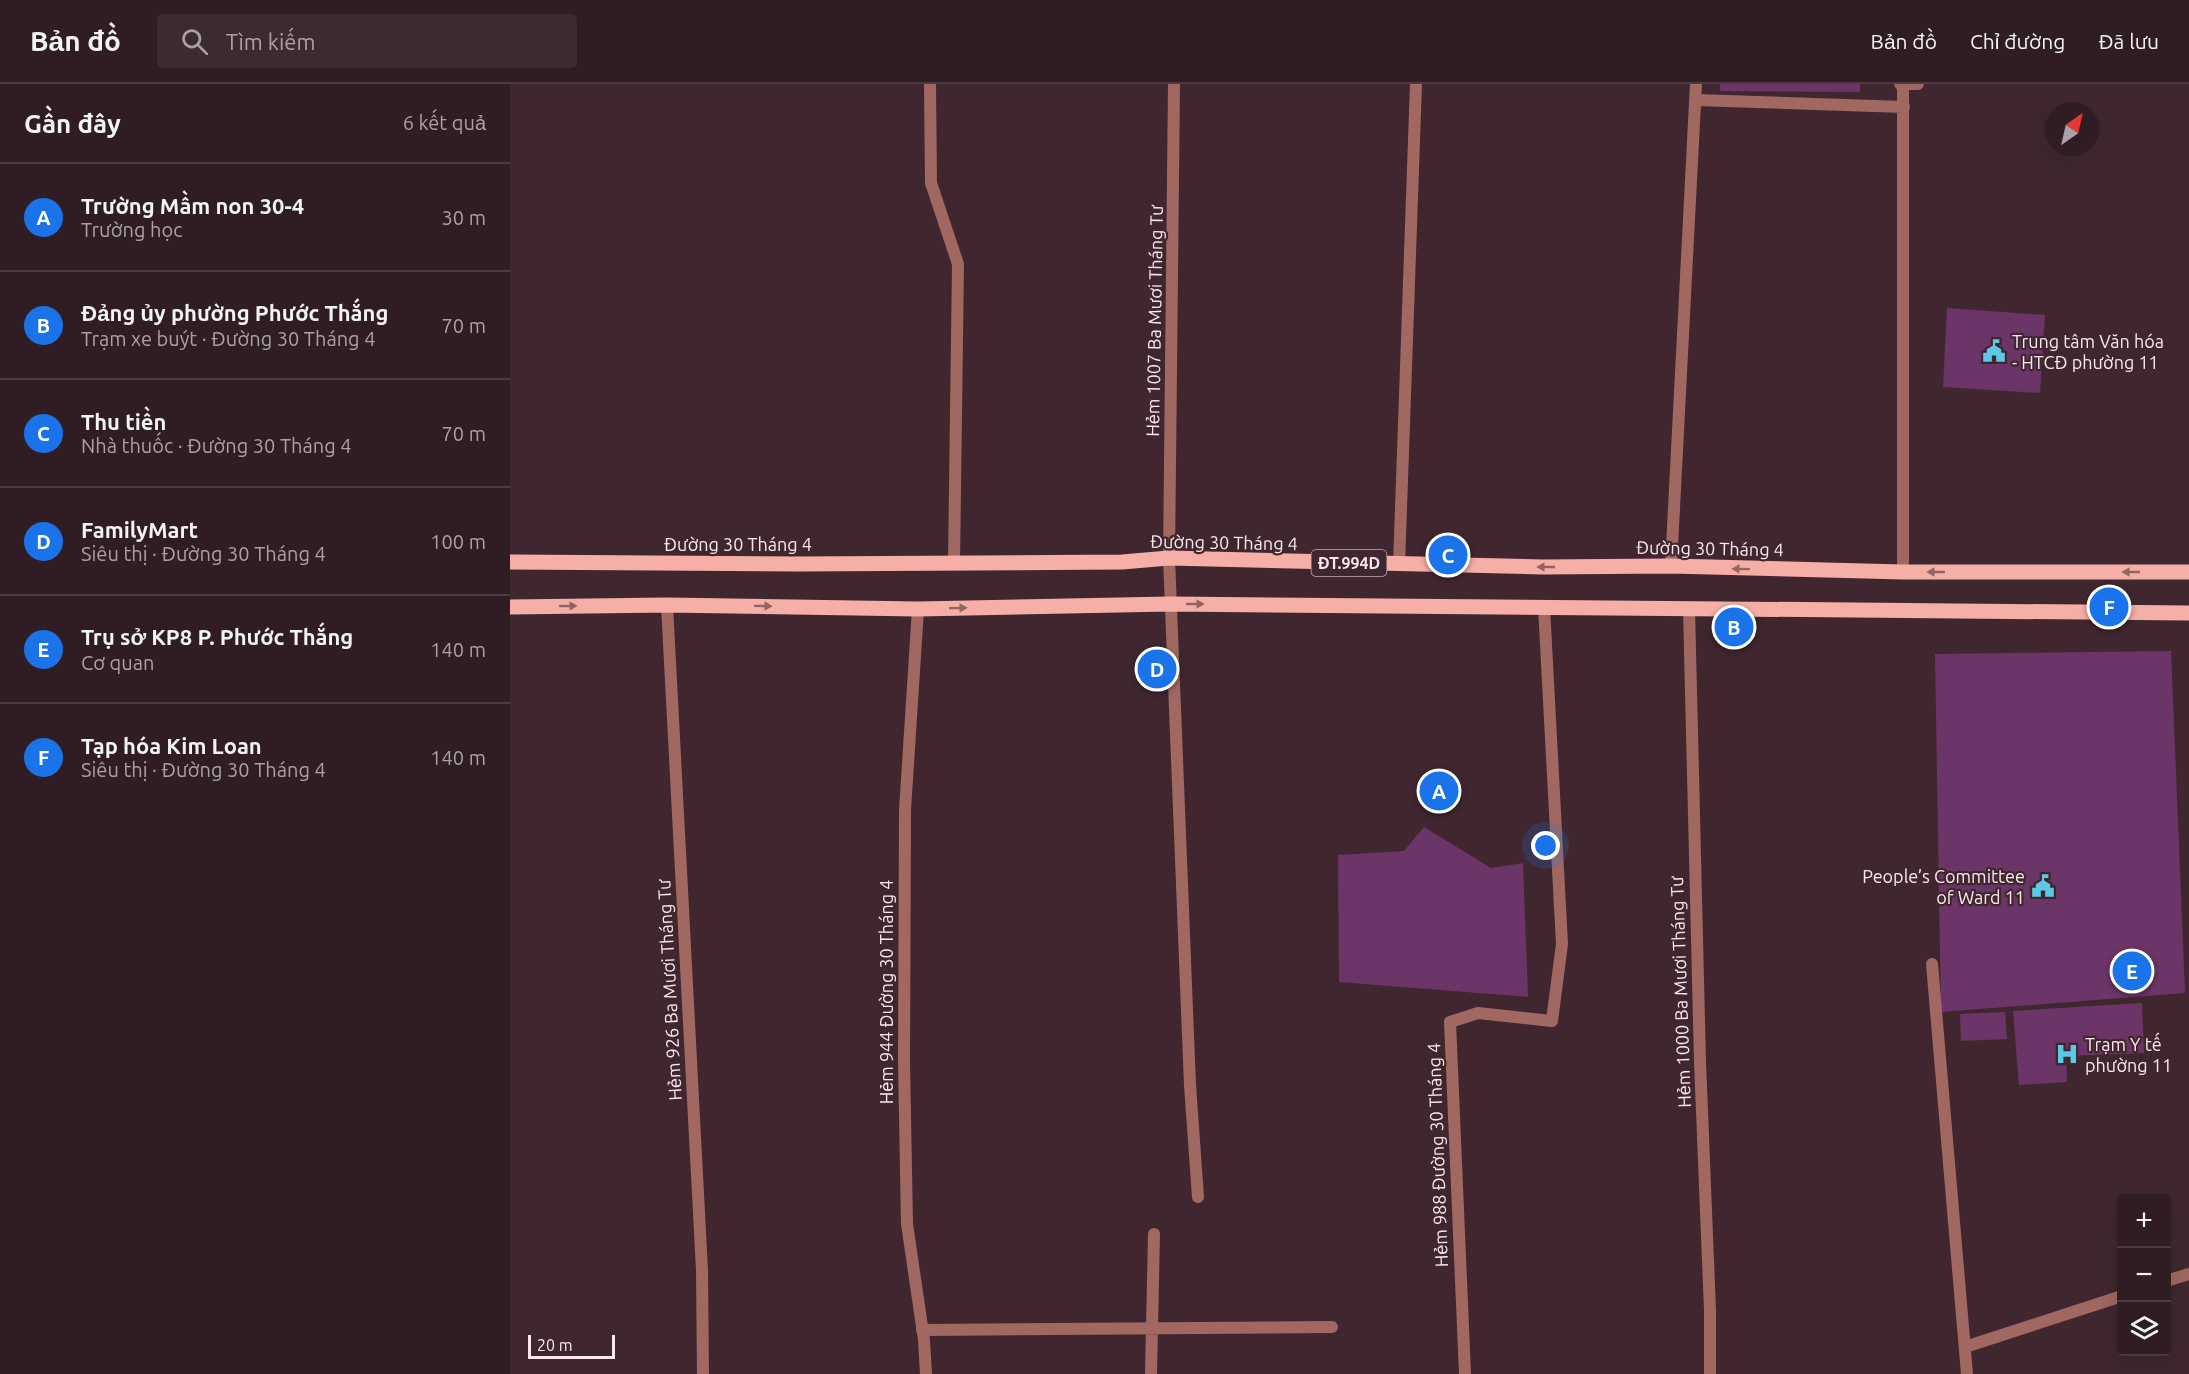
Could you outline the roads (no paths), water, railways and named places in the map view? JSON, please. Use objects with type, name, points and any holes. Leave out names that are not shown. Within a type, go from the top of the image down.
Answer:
[{"type":"main road","name":"Đường 30 Tháng 4","points":[[510,562],[1122,562],[1169,558],[1399,565],[1671,566],[1903,572],[2189,572]]},
{"type":"main road","points":[[510,607],[666,605],[918,609],[1170,604],[2189,614]]},
{"type":"street","points":[[930,84],[931,183],[958,264],[954,563]]},
{"type":"street","name":"Hẻm 1007 Ba Mươi Tháng Tư","points":[[1174,84],[1169,558],[1190,1085],[1198,1197]]},
{"type":"street","points":[[1399,565],[1416,84]]},
{"type":"street","points":[[1671,566],[1696,84]]},
{"type":"street","points":[[1903,572],[1904,107],[1902,84],[1918,84]]},
{"type":"street","points":[[1695,100],[1904,107]]},
{"type":"street","name":"Hẻm 926 Ba Mươi Tháng Tư","points":[[666,605],[702,1270],[703,1374]]},
{"type":"street","name":"Hẻm 988 Đường 30 Tháng 4","points":[[1465,1374],[1450,1023],[1478,1013],[1552,1021],[1562,944],[1544,607]]},
{"type":"street","name":"Hẻm 944 Đường 30 Tháng 4","points":[[918,609],[904,810],[904,1062],[907,1224],[926,1374]]},
{"type":"street","name":"Hẻm 1000 Ba Mươi Tháng Tư","points":[[1689,609],[1710,1374]]},
{"type":"street","points":[[1932,964],[1967,1374]]},
{"type":"street","points":[[1151,1374],[1154,1234]]},
{"type":"street","points":[[2171,1279],[2189,1274]]},
{"type":"street","points":[[1965,1347],[2117,1297]]},
{"type":"street","points":[[922,1330],[1332,1327]]},
{"type":"place","name":"Trung tâm Văn hóa - HTCĐ phường 11","points":[[1994,351]]},
{"type":"place","name":"Thu tiền","points":[[1448,555]]},
{"type":"place","name":"Tạp hóa Kim Loan","points":[[2109,607]]},
{"type":"place","name":"Đảng ủy phường Phước Thắng","points":[[1734,627]]},
{"type":"place","name":"FamilyMart","points":[[1157,669]]},
{"type":"place","name":"Trường Mầm non 30-4","points":[[1439,791]]},
{"type":"place","name":"People’s Committee of Ward 11","points":[[2043,886]]},
{"type":"place","name":"Trụ sở KP8 P. Phước Thắng","points":[[2132,971]]},
{"type":"place","name":"Trạm Y tế phường 11","points":[[2067,1054]]}]
